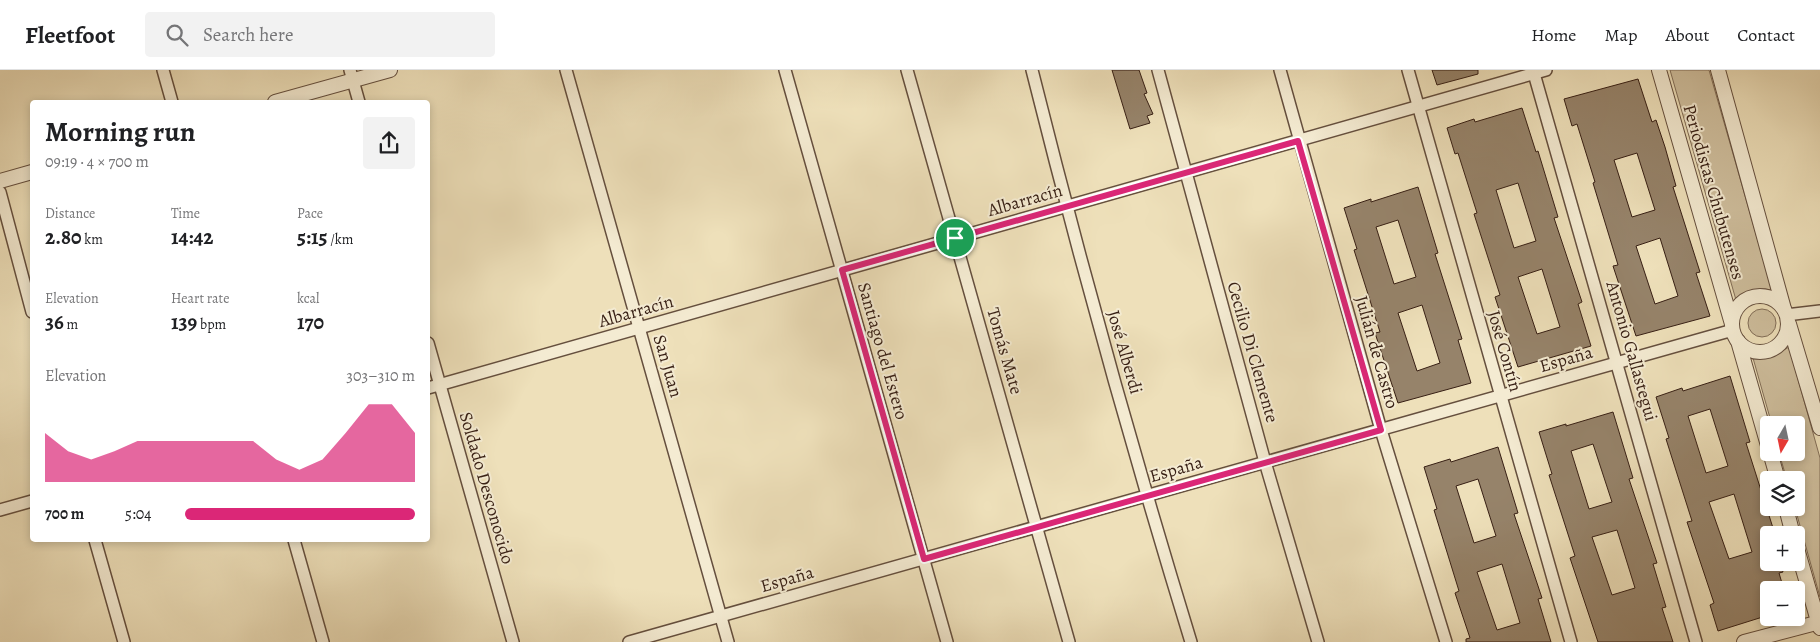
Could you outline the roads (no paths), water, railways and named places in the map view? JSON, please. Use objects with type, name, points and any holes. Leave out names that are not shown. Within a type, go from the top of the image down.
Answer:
[{"type":"street","points":[[163,70],[171,100]]},
{"type":"street","points":[[281,100],[351,75],[390,70]]},
{"type":"street","name":"San Juan","points":[[566,70],[728,642]]},
{"type":"street","name":"Santiago del Estero","points":[[785,70],[947,642]]},
{"type":"street","name":"Tomás Mate","points":[[907,70],[1069,642]]},
{"type":"street","name":"José Alberdi","points":[[1032,70],[1066,207],[1146,496],[1192,642]]},
{"type":"street","name":"Cecilio Di Clemente","points":[[1158,70],[1265,462],[1318,642]]},
{"type":"street","name":"Julián de Castro","points":[[1280,70],[1298,141],[1381,430],[1446,642]]},
{"type":"street","name":"José Contín","points":[[1408,70],[1571,642]]},
{"type":"street","name":"Albarracín","points":[[430,387],[1546,70]]},
{"type":"street","name":"Periodistas Chubutenses","points":[[1659,70],[1760,420]]},
{"type":"street","name":"Periodistas Chubutenses","points":[[1718,70],[1820,428]]},
{"type":"street","name":"Antonio Gallastegui","points":[[1534,72],[1696,642]]},
{"type":"street","points":[[351,75],[358,100]]},
{"type":"street","points":[[0,181],[30,173]]},
{"type":"street","points":[[0,192],[30,304]]},
{"type":"street","points":[[1752,297],[1770,298],[1786,314],[1786,336],[1772,349],[1754,352],[1734,332],[1738,308],[1752,297]]},
{"type":"street","points":[[1786,314],[1820,311]]},
{"type":"street","name":"España","points":[[629,642],[1500,396],[1734,332]]},
{"type":"street","name":"Soldado Desconocido","points":[[430,351],[513,642]]},
{"type":"street","points":[[0,510],[30,502]]},
{"type":"street","points":[[96,542],[124,642]]},
{"type":"street","points":[[295,542],[323,642]]},
{"type":"street","points":[[1744,642],[1820,624],[1804,571]]}]
